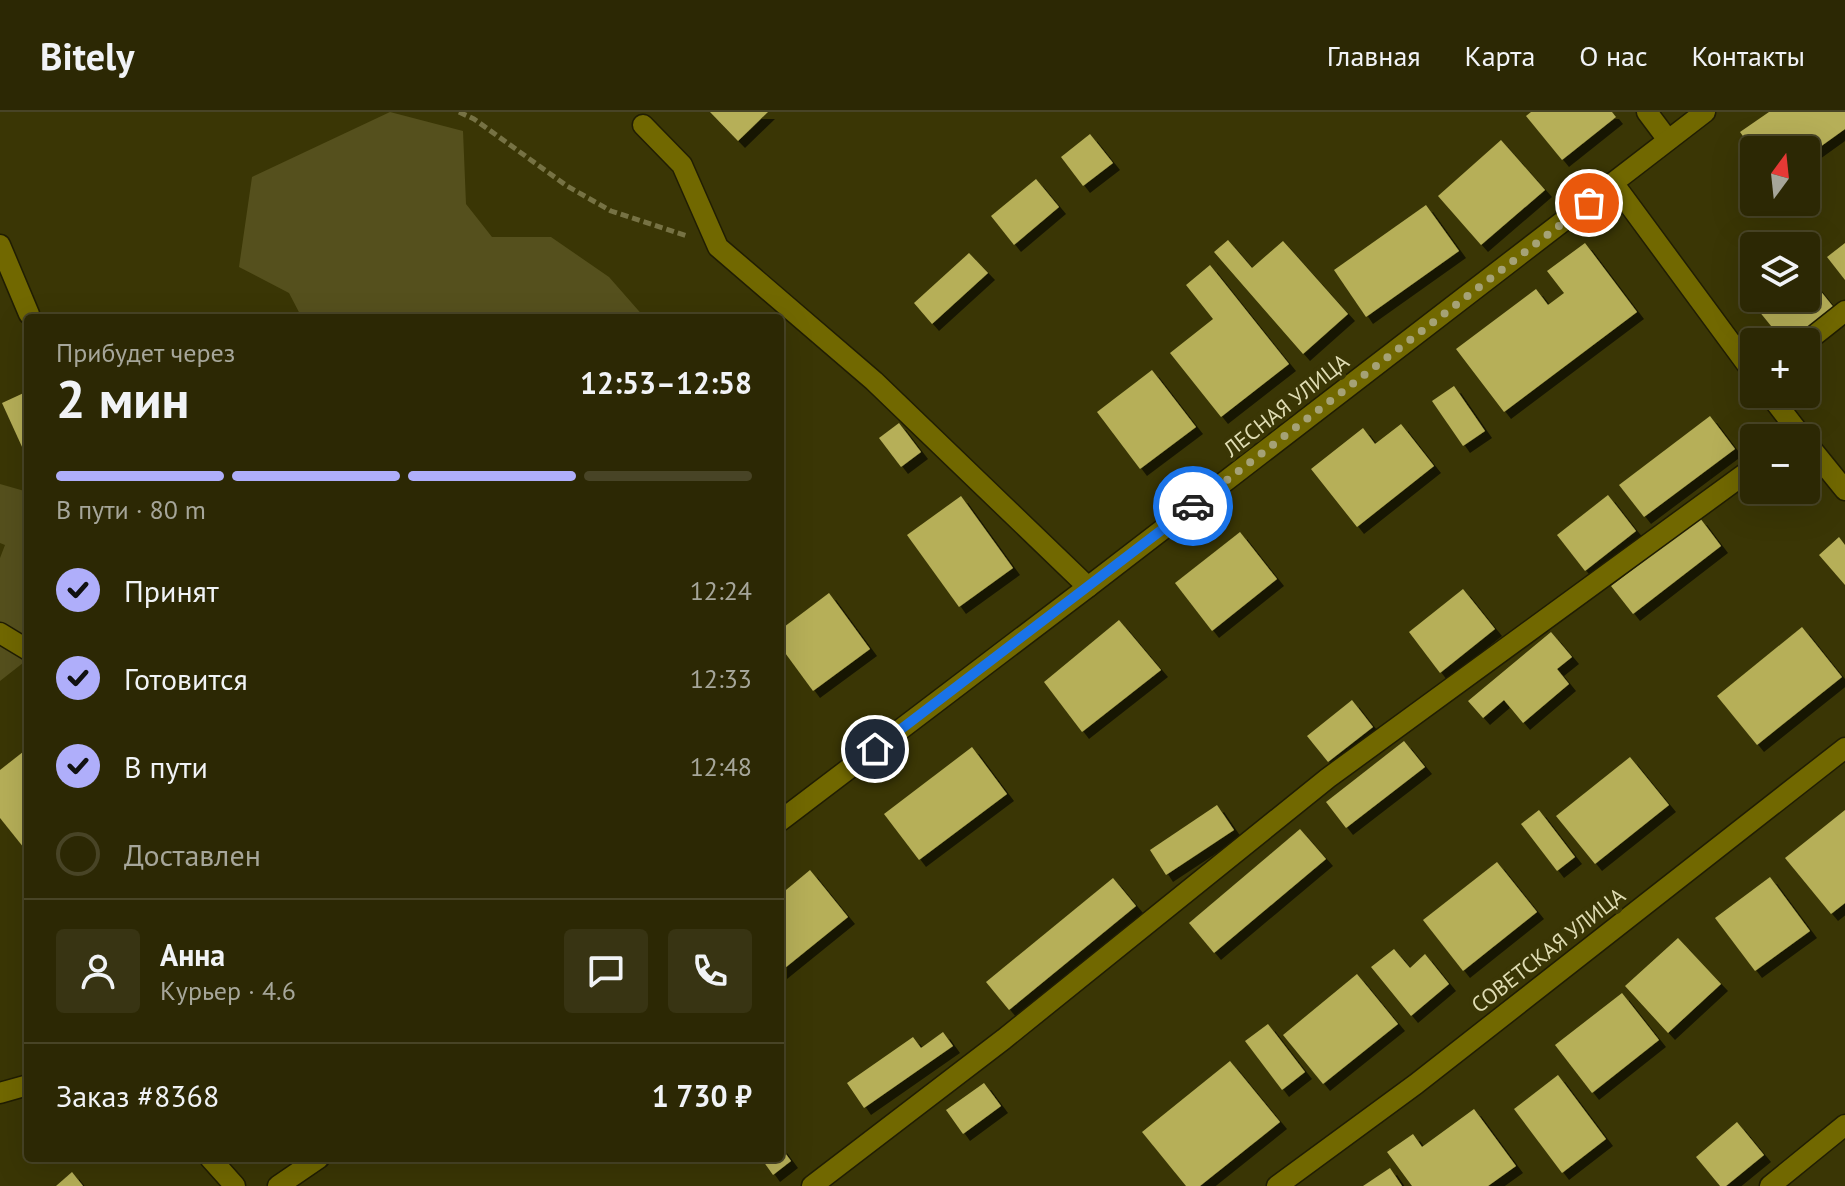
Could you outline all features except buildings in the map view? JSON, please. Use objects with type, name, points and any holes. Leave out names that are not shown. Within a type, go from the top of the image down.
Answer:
[{"type":"street","points":[[1647,112],[1668,140]]},
{"type":"street","name":"ЛЕСНАЯ УЛИЦА","points":[[784,818],[1705,112]]},
{"type":"street","points":[[643,125],[682,165],[718,247],[874,381],[1088,587]]},
{"type":"street","points":[[1614,184],[1740,355]]},
{"type":"street","points":[[0,245],[29,314]]},
{"type":"street","points":[[1820,331],[1845,311]]},
{"type":"street","points":[[1820,460],[1845,490]]},
{"type":"street","points":[[812,1186],[1004,1039],[1328,778],[1740,477]]},
{"type":"street","points":[[0,633],[24,648]]},
{"type":"street","name":"СОВЕТСКАЯ УЛИЦА","points":[[1277,1186],[1416,1084],[1845,748]]},
{"type":"street","points":[[0,1093],[24,1086]]},
{"type":"street","points":[[1770,1186],[1845,1125]]},
{"type":"street","points":[[214,1162],[235,1186]]},
{"type":"street","points":[[278,1186],[313,1162]]},
{"type":"path","points":[[459,112],[474,119],[567,186],[611,211],[718,247]]},
{"type":"shaded area","points":[[390,112],[463,131],[466,204],[492,237],[551,237],[609,277],[641,314],[300,314],[289,293],[239,267],[252,177]]},
{"type":"shaded area","points":[[0,484],[24,491],[24,662],[0,681],[0,558],[5,545],[0,543]]},
{"type":"way so far","points":[[1193,506],[1589,203]]},
{"type":"route","points":[[875,749],[1193,506]]}]
